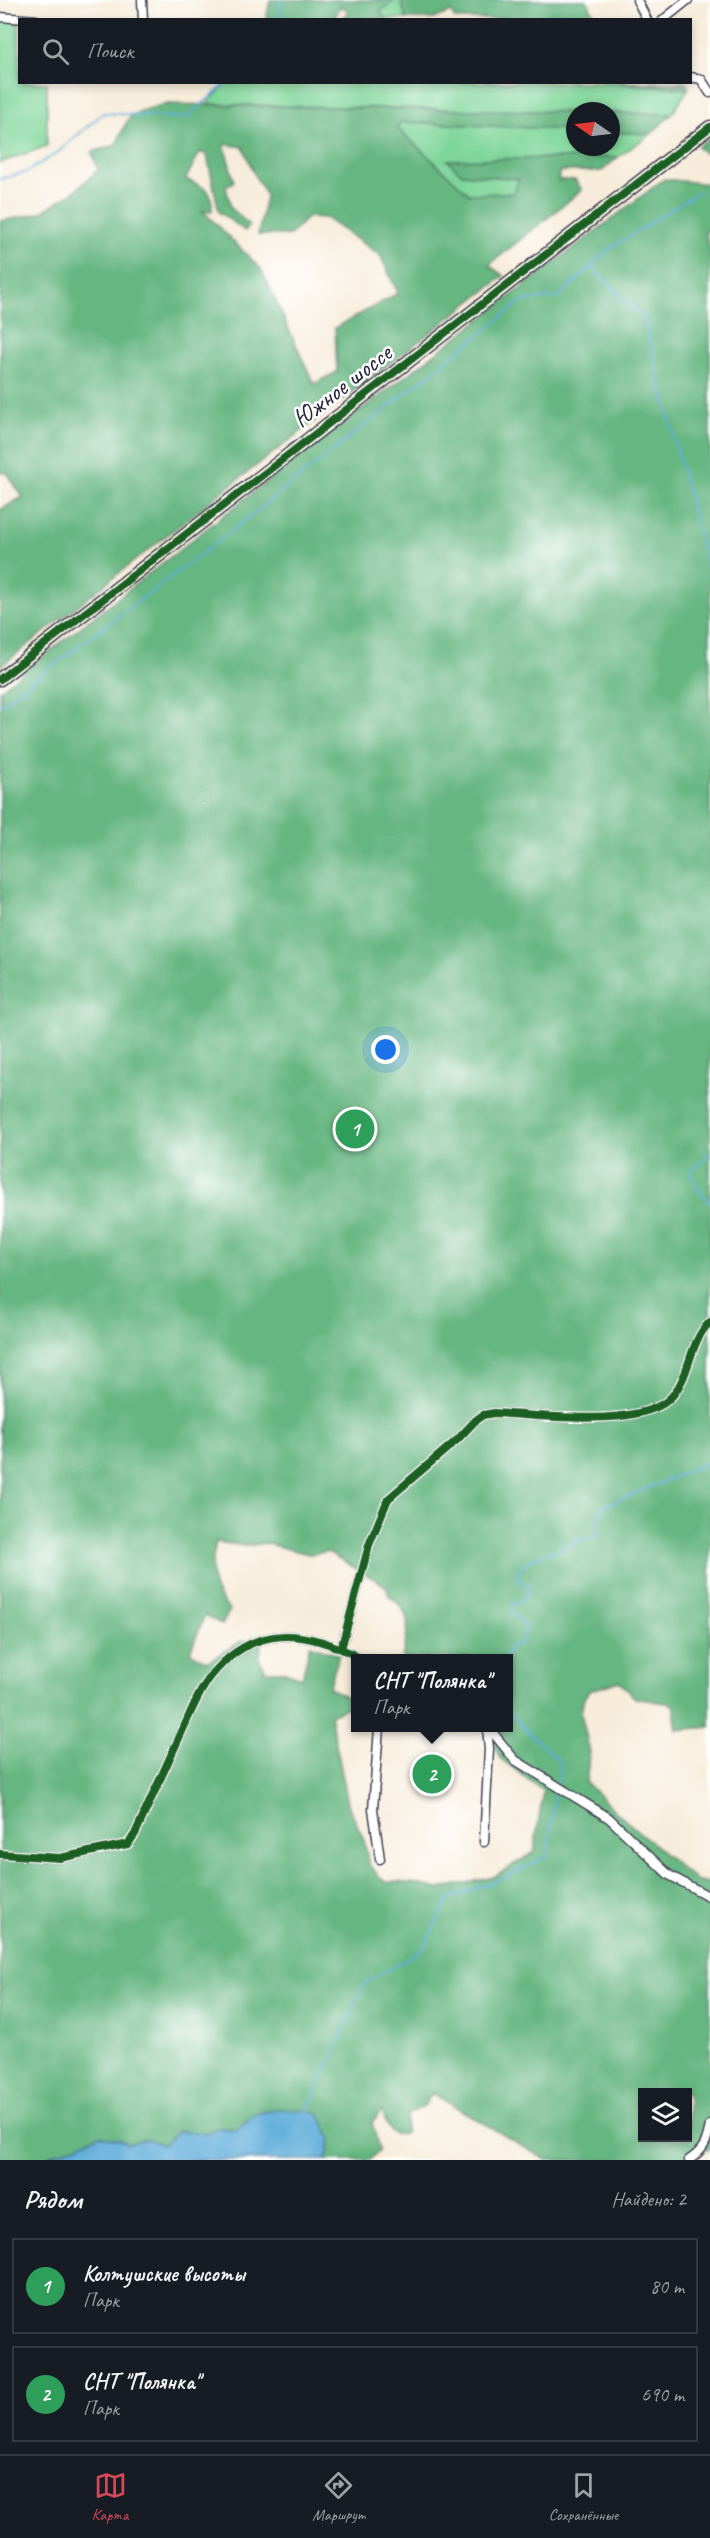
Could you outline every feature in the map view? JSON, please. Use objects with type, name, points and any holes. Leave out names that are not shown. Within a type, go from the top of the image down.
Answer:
[{"type":"street","points":[[142,0],[143,18]]},
{"type":"street","points":[[637,0],[646,18]]},
{"type":"street","points":[[666,18],[688,0]]},
{"type":"street","points":[[0,17],[18,18]]},
{"type":"street","points":[[692,77],[701,79],[710,93]]},
{"type":"street","name":"Южное шоссе","points":[[0,679],[710,127]]},
{"type":"street","points":[[341,1649],[369,1545],[388,1499],[457,1440],[476,1420],[483,1415],[494,1413],[603,1418],[663,1405],[672,1397],[686,1377],[697,1340],[710,1322]]},
{"type":"street","points":[[0,1854],[60,1858],[128,1844],[135,1834],[201,1692],[226,1660],[255,1642],[280,1635],[297,1636],[351,1654]]},
{"type":"street","points":[[379,1732],[373,1809],[380,1859]]},
{"type":"street","points":[[484,1842],[488,1732]]},
{"type":"street","points":[[491,1732],[515,1760],[609,1818],[669,1875],[710,1897]]},
{"type":"street","points":[[689,2160],[704,2149],[708,2141],[710,2125]]},
{"type":"green space","points":[[270,0],[395,0],[380,12],[385,18],[343,18],[348,11],[341,6],[335,18],[266,18]]},
{"type":"green space","points":[[395,0],[401,0],[406,18],[385,18],[380,12]]},
{"type":"green space","points":[[401,0],[587,0],[596,18],[454,18],[451,12],[436,18],[406,18]]},
{"type":"green space","points":[[0,20],[18,22],[18,84],[47,84],[47,146],[0,163]]},
{"type":"green space","points":[[225,84],[639,84],[688,89],[672,114],[620,113],[620,102],[566,102],[566,112],[207,104]]},
{"type":"green space","points":[[630,84],[688,84],[688,89]]},
{"type":"green space","points":[[165,104],[566,112],[566,130],[403,122],[396,127],[469,194],[514,193],[519,179],[462,174],[447,160],[618,157],[602,171],[560,171],[558,180],[575,180],[582,190],[489,265],[504,276],[222,492],[0,667],[0,510],[23,497],[6,472],[0,473],[0,221],[40,213],[72,193],[98,170],[92,152],[116,145],[129,119],[138,112]],"holes":[[[224,144],[243,147],[266,195],[258,235],[290,235],[308,217],[325,218],[380,255],[398,293],[335,328],[337,372],[314,384],[261,269],[203,211],[212,211],[211,197],[207,190],[186,179],[200,152],[207,155],[219,212],[245,231],[249,225],[231,208],[226,187],[234,181]]]},
{"type":"green space","points":[[620,113],[672,114],[651,134],[620,132]]},
{"type":"green space","points":[[403,122],[566,130],[566,156],[619,156],[448,160],[462,174],[519,179],[514,193],[469,194],[396,127]]},
{"type":"green space","points":[[620,132],[651,134],[620,156]]},
{"type":"green space","points":[[710,137],[710,157],[697,147]]},
{"type":"green space","points":[[664,179],[710,184],[710,229],[705,232],[710,250],[710,1727],[677,1730],[673,1704],[635,1698],[619,1681],[589,1691],[584,1698],[581,1713],[590,1752],[586,1782],[616,1812],[695,1880],[710,1883],[710,2150],[699,2151],[684,2160],[546,2160],[432,2093],[424,2106],[407,2115],[405,2133],[400,2135],[389,2129],[382,2110],[372,2122],[379,2149],[370,2160],[326,2160],[331,2138],[302,2110],[282,2109],[260,2113],[237,2130],[220,2128],[208,2133],[178,2131],[164,2145],[147,2139],[128,2144],[121,2140],[53,2154],[42,2160],[0,2160],[0,690],[243,500]]},
{"type":"water","points":[[279,2109],[302,2110],[319,2114],[331,2138],[326,2160],[42,2160],[99,2135],[128,2144],[147,2139],[163,2145],[178,2131],[208,2133],[220,2128],[237,2130],[254,2114]]},
{"type":"waterway","points":[[278,18],[280,0]]},
{"type":"waterway","points":[[0,179],[27,172],[57,153],[103,113],[186,118],[226,84]]},
{"type":"waterway","points":[[0,705],[224,537],[522,301],[559,297],[608,250],[700,191]]},
{"type":"waterway","points":[[592,267],[644,319],[710,579]]},
{"type":"waterway","points":[[710,1153],[691,1172],[697,1188],[710,1203]]},
{"type":"waterway","points":[[507,1654],[511,1646],[522,1643],[526,1627],[511,1612],[512,1606],[527,1596],[529,1585],[517,1580],[518,1571],[531,1559],[598,1534],[600,1508],[710,1462]]},
{"type":"waterway","points":[[513,1716],[560,1762],[558,1782]]},
{"type":"waterway","points":[[307,2111],[365,1983],[422,1950],[450,1898],[504,1878],[548,1856],[555,1794]]},
{"type":"cycle path","points":[[0,679],[710,127]]},
{"type":"cycle path","points":[[341,1649],[369,1545],[388,1499],[457,1440],[476,1420],[483,1415],[494,1413],[589,1418],[615,1417],[639,1413],[659,1406],[673,1395],[679,1386],[698,1339],[710,1322]]},
{"type":"cycle path","points":[[0,1854],[60,1858],[128,1844],[135,1834],[202,1690],[227,1659],[245,1647],[263,1639],[281,1636],[300,1637],[320,1641],[352,1654]]},
{"type":"place","name":"Колтушские высоты","points":[[355,1129]]},
{"type":"place","name":"СНТ \"Полянка\"","points":[[432,1774]]}]
